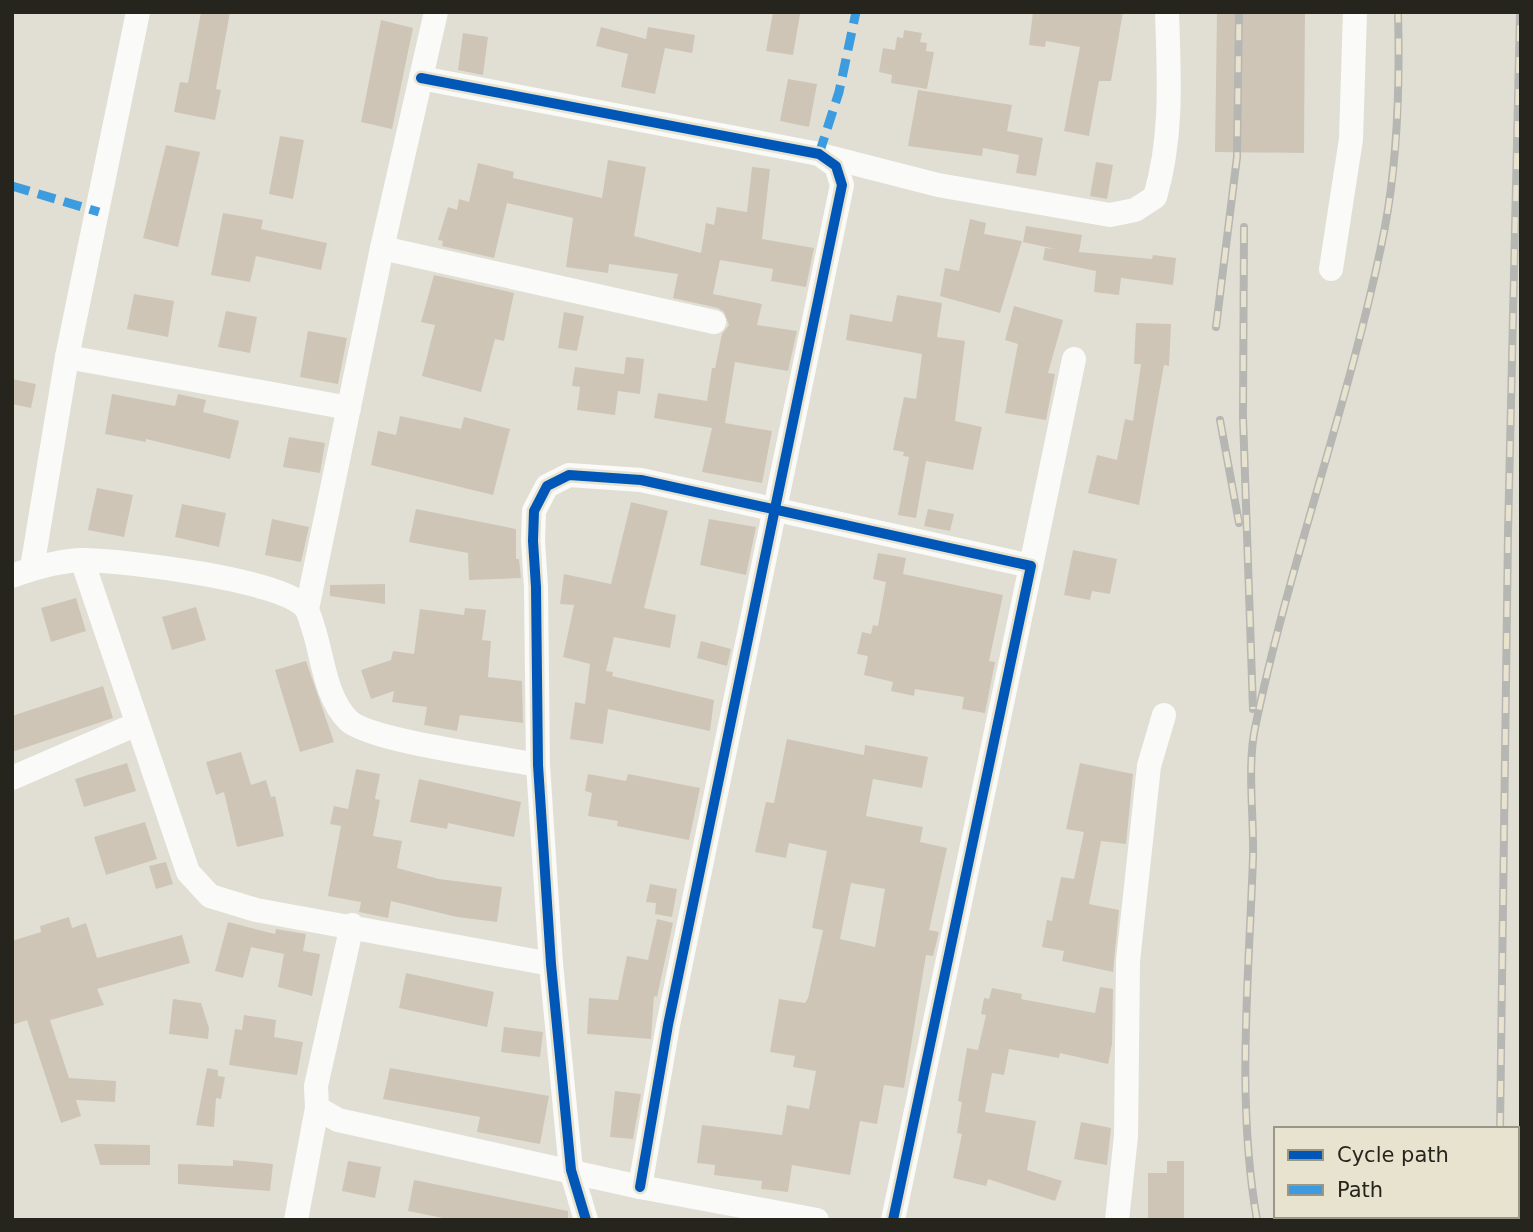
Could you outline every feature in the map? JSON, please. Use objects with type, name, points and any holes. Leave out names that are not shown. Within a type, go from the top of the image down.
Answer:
[{"type":"street","points":[[138,12],[22,572],[82,560],[131,563],[267,588],[289,596],[307,609]]},
{"type":"street","points":[[436,12],[382,248],[307,609],[330,690],[349,722],[379,734],[538,765]]},
{"type":"street","points":[[421,78],[819,154],[951,187],[1110,215],[1135,210],[1155,197],[1166,162],[1171,102],[1167,12]]},
{"type":"street","points":[[1331,269],[1351,139],[1355,12]]},
{"type":"street","points":[[640,1187],[668,1025],[842,185],[836,166],[819,154]]},
{"type":"street","points":[[382,248],[715,323]]},
{"type":"street","points":[[67,357],[349,408]]},
{"type":"street","points":[[893,1220],[1074,359]]},
{"type":"street","points":[[586,1220],[571,1170],[551,964],[538,765],[533,541],[534,511],[547,486],[569,475],[601,475],[641,480],[1031,566]]},
{"type":"street","points":[[82,560],[188,872],[210,896],[257,910],[352,925],[551,964]]},
{"type":"street","points":[[1117,1220],[1126,1136],[1128,961],[1149,766],[1164,715]]},
{"type":"street","points":[[12,778],[137,724]]},
{"type":"street","points":[[296,1220],[317,1108],[316,1086],[352,925]]},
{"type":"street","points":[[317,1108],[338,1120],[640,1187],[817,1220]]},
{"type":"building","points":[[201,12],[230,12],[216,89],[221,90],[215,120],[174,112],[180,82],[188,83]]},
{"type":"building","points":[[773,12],[800,14],[793,55],[766,51]]},
{"type":"building","points":[[1033,12],[1123,12],[1111,81],[1099,81],[1089,136],[1064,131],[1080,47],[1046,41],[1045,47],[1029,45]]},
{"type":"building","points":[[1217,12],[1305,12],[1304,153],[1215,152]]},
{"type":"building","points":[[381,20],[413,28],[392,129],[361,122]]},
{"type":"building","points":[[601,27],[646,39],[648,27],[695,35],[692,53],[665,48],[655,94],[621,87],[628,54],[596,46]]},
{"type":"building","points":[[904,30],[922,33],[920,42],[927,43],[926,51],[934,52],[927,89],[891,83],[892,75],[879,72],[883,48],[895,50],[897,37],[903,38]]},
{"type":"building","points":[[463,33],[488,37],[483,75],[458,70]]},
{"type":"building","points":[[788,79],[817,84],[809,127],[780,121]]},
{"type":"building","points":[[918,90],[1012,105],[1007,131],[1043,138],[1036,176],[1016,173],[1019,155],[983,148],[982,156],[908,146]]},
{"type":"building","points":[[280,136],[304,140],[293,199],[269,194]]},
{"type":"building","points":[[166,145],[200,152],[178,247],[143,238]]},
{"type":"building","points":[[608,160],[646,167],[634,236],[701,253],[706,223],[714,225],[717,207],[747,212],[752,167],[770,169],[762,239],[814,248],[806,287],[771,281],[773,269],[720,260],[713,294],[762,304],[757,325],[797,331],[788,371],[735,362],[725,423],[772,431],[762,483],[702,472],[712,428],[654,418],[658,393],[707,401],[712,368],[715,368],[722,334],[729,325],[724,312],[718,308],[673,298],[678,274],[609,264],[608,273],[566,267],[573,218],[507,203],[494,258],[442,246],[443,241],[438,240],[448,207],[457,210],[459,199],[469,202],[478,163],[514,172],[513,178],[602,198]]},
{"type":"building","points":[[1096,162],[1113,165],[1107,199],[1090,196]]},
{"type":"building","points":[[223,213],[263,220],[261,229],[327,243],[321,270],[256,256],[250,282],[211,275]]},
{"type":"building","points":[[970,219],[986,223],[984,234],[1022,241],[1000,313],[940,296],[945,268],[959,271]]},
{"type":"building","points":[[1026,226],[1082,235],[1079,252],[1152,259],[1153,255],[1176,258],[1173,285],[1121,278],[1119,295],[1094,292],[1096,271],[1043,260],[1045,248],[1055,249],[1023,242]]},
{"type":"building","points":[[434,275],[514,293],[504,341],[495,339],[481,392],[422,376],[435,325],[421,322]]},
{"type":"building","points":[[134,294],[174,301],[168,337],[127,329]]},
{"type":"building","points":[[897,295],[942,303],[937,337],[965,341],[955,421],[982,427],[973,470],[926,461],[916,518],[898,515],[909,457],[903,456],[904,452],[893,450],[904,397],[916,399],[922,354],[846,340],[850,314],[892,322]]},
{"type":"building","points":[[1014,306],[1063,320],[1048,373],[1055,374],[1046,420],[1005,413],[1018,344],[1005,340]]},
{"type":"building","points":[[226,311],[257,317],[250,353],[218,347]]},
{"type":"building","points":[[564,312],[584,316],[577,351],[558,348]]},
{"type":"building","points":[[1136,323],[1171,324],[1169,366],[1164,365],[1139,505],[1088,493],[1097,455],[1117,460],[1125,419],[1133,421],[1141,364],[1134,364]]},
{"type":"building","points":[[308,331],[347,338],[338,384],[300,377]]},
{"type":"building","points":[[626,357],[644,359],[640,394],[618,391],[615,415],[577,410],[580,387],[572,386],[575,367],[624,374]]},
{"type":"building","points":[[12,379],[36,384],[31,408],[12,404]]},
{"type":"building","points":[[112,394],[175,406],[178,394],[206,400],[203,412],[239,421],[230,459],[146,439],[146,442],[105,434]]},
{"type":"building","points":[[400,416],[461,429],[464,417],[510,429],[493,495],[371,465],[378,431],[396,435]]},
{"type":"building","points":[[289,437],[325,443],[320,473],[283,467]]},
{"type":"building","points":[[97,488],[133,495],[124,537],[88,530]]},
{"type":"building","points":[[631,502],[668,511],[644,608],[676,615],[670,648],[614,637],[606,671],[613,672],[612,676],[714,700],[710,731],[608,709],[603,744],[570,739],[575,702],[585,704],[590,664],[563,657],[574,605],[560,604],[564,574],[611,584]]},
{"type":"building","points":[[182,504],[226,513],[219,547],[175,537]]},
{"type":"building","points":[[416,509],[516,529],[516,559],[519,559],[521,578],[469,580],[468,553],[409,542]]},
{"type":"building","points":[[928,509],[954,514],[950,531],[924,526]]},
{"type":"building","points":[[272,519],[309,527],[301,562],[265,555]]},
{"type":"building","points":[[709,519],[756,527],[746,575],[700,565]]},
{"type":"building","points":[[1073,550],[1117,559],[1110,594],[1092,591],[1090,600],[1064,595]]},
{"type":"building","points":[[878,553],[906,558],[903,574],[1003,595],[989,661],[995,662],[985,713],[962,709],[964,697],[915,689],[914,696],[891,691],[893,682],[864,675],[868,656],[857,654],[862,632],[871,634],[873,625],[878,626],[886,582],[873,579]]},
{"type":"building","points":[[385,584],[385,604],[330,596],[330,585]]},
{"type":"building","points":[[76,598],[86,631],[51,642],[41,608]]},
{"type":"building","points":[[196,607],[206,640],[172,650],[162,617]]},
{"type":"building","points":[[465,608],[486,610],[482,640],[491,641],[488,677],[522,681],[523,723],[460,715],[457,731],[424,725],[427,707],[392,702],[394,691],[371,699],[361,670],[391,660],[393,651],[414,654],[420,609],[464,615]]},
{"type":"building","points":[[701,641],[731,649],[727,666],[697,658]]},
{"type":"building","points":[[306,661],[334,742],[300,752],[275,670]]},
{"type":"building","points":[[103,686],[113,718],[12,752],[12,716]]},
{"type":"building","points":[[787,739],[864,755],[865,745],[928,757],[922,788],[873,779],[866,816],[923,827],[920,842],[947,848],[929,930],[939,932],[933,956],[926,955],[904,1088],[884,1085],[877,1124],[860,1121],[850,1175],[792,1165],[788,1192],[761,1189],[762,1181],[714,1175],[715,1165],[697,1163],[702,1125],[782,1135],[787,1105],[809,1109],[816,1071],[793,1067],[795,1056],[770,1052],[779,999],[805,1003],[808,998],[823,930],[812,928],[827,851],[789,843],[786,858],[755,852],[766,802],[774,803]],"holes":[[[851,883],[885,889],[875,947],[840,939]]]},
{"type":"building","points":[[241,752],[251,785],[266,780],[271,797],[275,796],[284,836],[237,847],[224,792],[216,795],[206,762]]},
{"type":"building","points":[[127,763],[136,791],[84,807],[75,779]]},
{"type":"building","points":[[1080,763],[1133,774],[1126,844],[1101,841],[1089,904],[1119,910],[1113,972],[1062,961],[1064,951],[1042,947],[1047,920],[1052,921],[1061,877],[1074,879],[1084,832],[1066,829]]},
{"type":"building","points":[[356,769],[380,774],[375,799],[380,800],[373,836],[402,841],[397,868],[439,879],[502,887],[497,922],[457,917],[391,901],[388,918],[359,912],[361,902],[328,896],[341,826],[330,824],[334,806],[348,809]]},
{"type":"building","points":[[588,774],[626,781],[628,774],[700,788],[689,840],[617,826],[618,821],[588,816],[592,793],[585,791]]},
{"type":"building","points":[[419,779],[521,802],[514,837],[448,823],[447,829],[410,822]]},
{"type":"building","points":[[145,822],[157,859],[106,875],[94,837]]},
{"type":"building","points":[[166,862],[173,884],[156,889],[149,866]]},
{"type":"building","points":[[650,884],[677,889],[672,917],[655,914],[656,903],[646,902]]},
{"type":"building","points":[[69,917],[72,928],[86,923],[97,958],[182,935],[190,963],[97,989],[104,1005],[50,1020],[69,1078],[116,1081],[115,1102],[76,1100],[81,1116],[61,1123],[27,1020],[12,1025],[12,941],[41,932],[40,926]]},
{"type":"building","points":[[657,919],[673,923],[657,997],[654,996],[651,1039],[587,1034],[589,998],[618,1000],[627,956],[648,960]]},
{"type":"building","points":[[228,922],[275,934],[276,929],[306,934],[303,951],[320,954],[312,996],[278,987],[284,954],[251,947],[243,978],[215,971]]},
{"type":"building","points":[[406,973],[494,992],[487,1027],[399,1008]]},
{"type":"building","points":[[1100,987],[1113,989],[1112,1044],[1108,1064],[1060,1053],[1059,1058],[1009,1049],[1004,1075],[992,1073],[985,1112],[1036,1121],[1027,1170],[1062,1181],[1055,1201],[988,1179],[986,1186],[953,1178],[962,1134],[957,1133],[962,1102],[958,1101],[967,1048],[978,1050],[986,1015],[981,1014],[984,998],[989,999],[992,988],[1022,994],[1021,999],[1095,1013]]},
{"type":"building","points":[[173,999],[201,1003],[209,1028],[208,1039],[169,1034]]},
{"type":"building","points":[[244,1015],[276,1020],[274,1037],[303,1042],[297,1075],[229,1065],[235,1029],[242,1030]]},
{"type":"building","points":[[504,1027],[543,1032],[540,1057],[501,1052]]},
{"type":"building","points":[[207,1068],[218,1070],[218,1076],[225,1077],[221,1099],[216,1098],[214,1127],[196,1125]]},
{"type":"building","points":[[390,1068],[549,1096],[540,1144],[477,1132],[480,1117],[383,1099]]},
{"type":"building","points":[[615,1091],[641,1094],[633,1139],[610,1137]]},
{"type":"building","points":[[1081,1122],[1111,1128],[1107,1165],[1074,1159]]},
{"type":"building","points":[[94,1144],[150,1145],[150,1165],[100,1165]]},
{"type":"building","points":[[233,1160],[273,1164],[270,1191],[178,1184],[178,1164],[233,1166]]},
{"type":"building","points":[[348,1161],[381,1167],[375,1198],[342,1191]]},
{"type":"building","points":[[1167,1161],[1184,1161],[1184,1220],[1148,1220],[1148,1173],[1167,1173]]},
{"type":"building","points":[[414,1180],[568,1211],[568,1220],[453,1220],[408,1211]]},
{"type":"railway","points":[[1216,327],[1237,157],[1239,12]]},
{"type":"railway","points":[[1257,1220],[1245,1084],[1253,857],[1253,743],[1285,602],[1356,353],[1385,227],[1397,120],[1398,12]]},
{"type":"railway","points":[[1500,1127],[1508,534],[1520,12]]},
{"type":"railway","points":[[1244,227],[1243,417],[1253,709]]},
{"type":"railway","points":[[1220,420],[1239,523]]},
{"type":"marked path","points":[[819,154],[839,92],[856,12]]},
{"type":"marked path","points":[[12,186],[99,212]]},
{"type":"cycle path","points":[[421,78],[819,154],[836,166],[842,185],[668,1025],[640,1187]]},
{"type":"cycle path","points":[[586,1220],[571,1170],[551,964],[538,765],[534,511],[547,486],[569,475],[641,480],[1031,566],[893,1220]]}]
